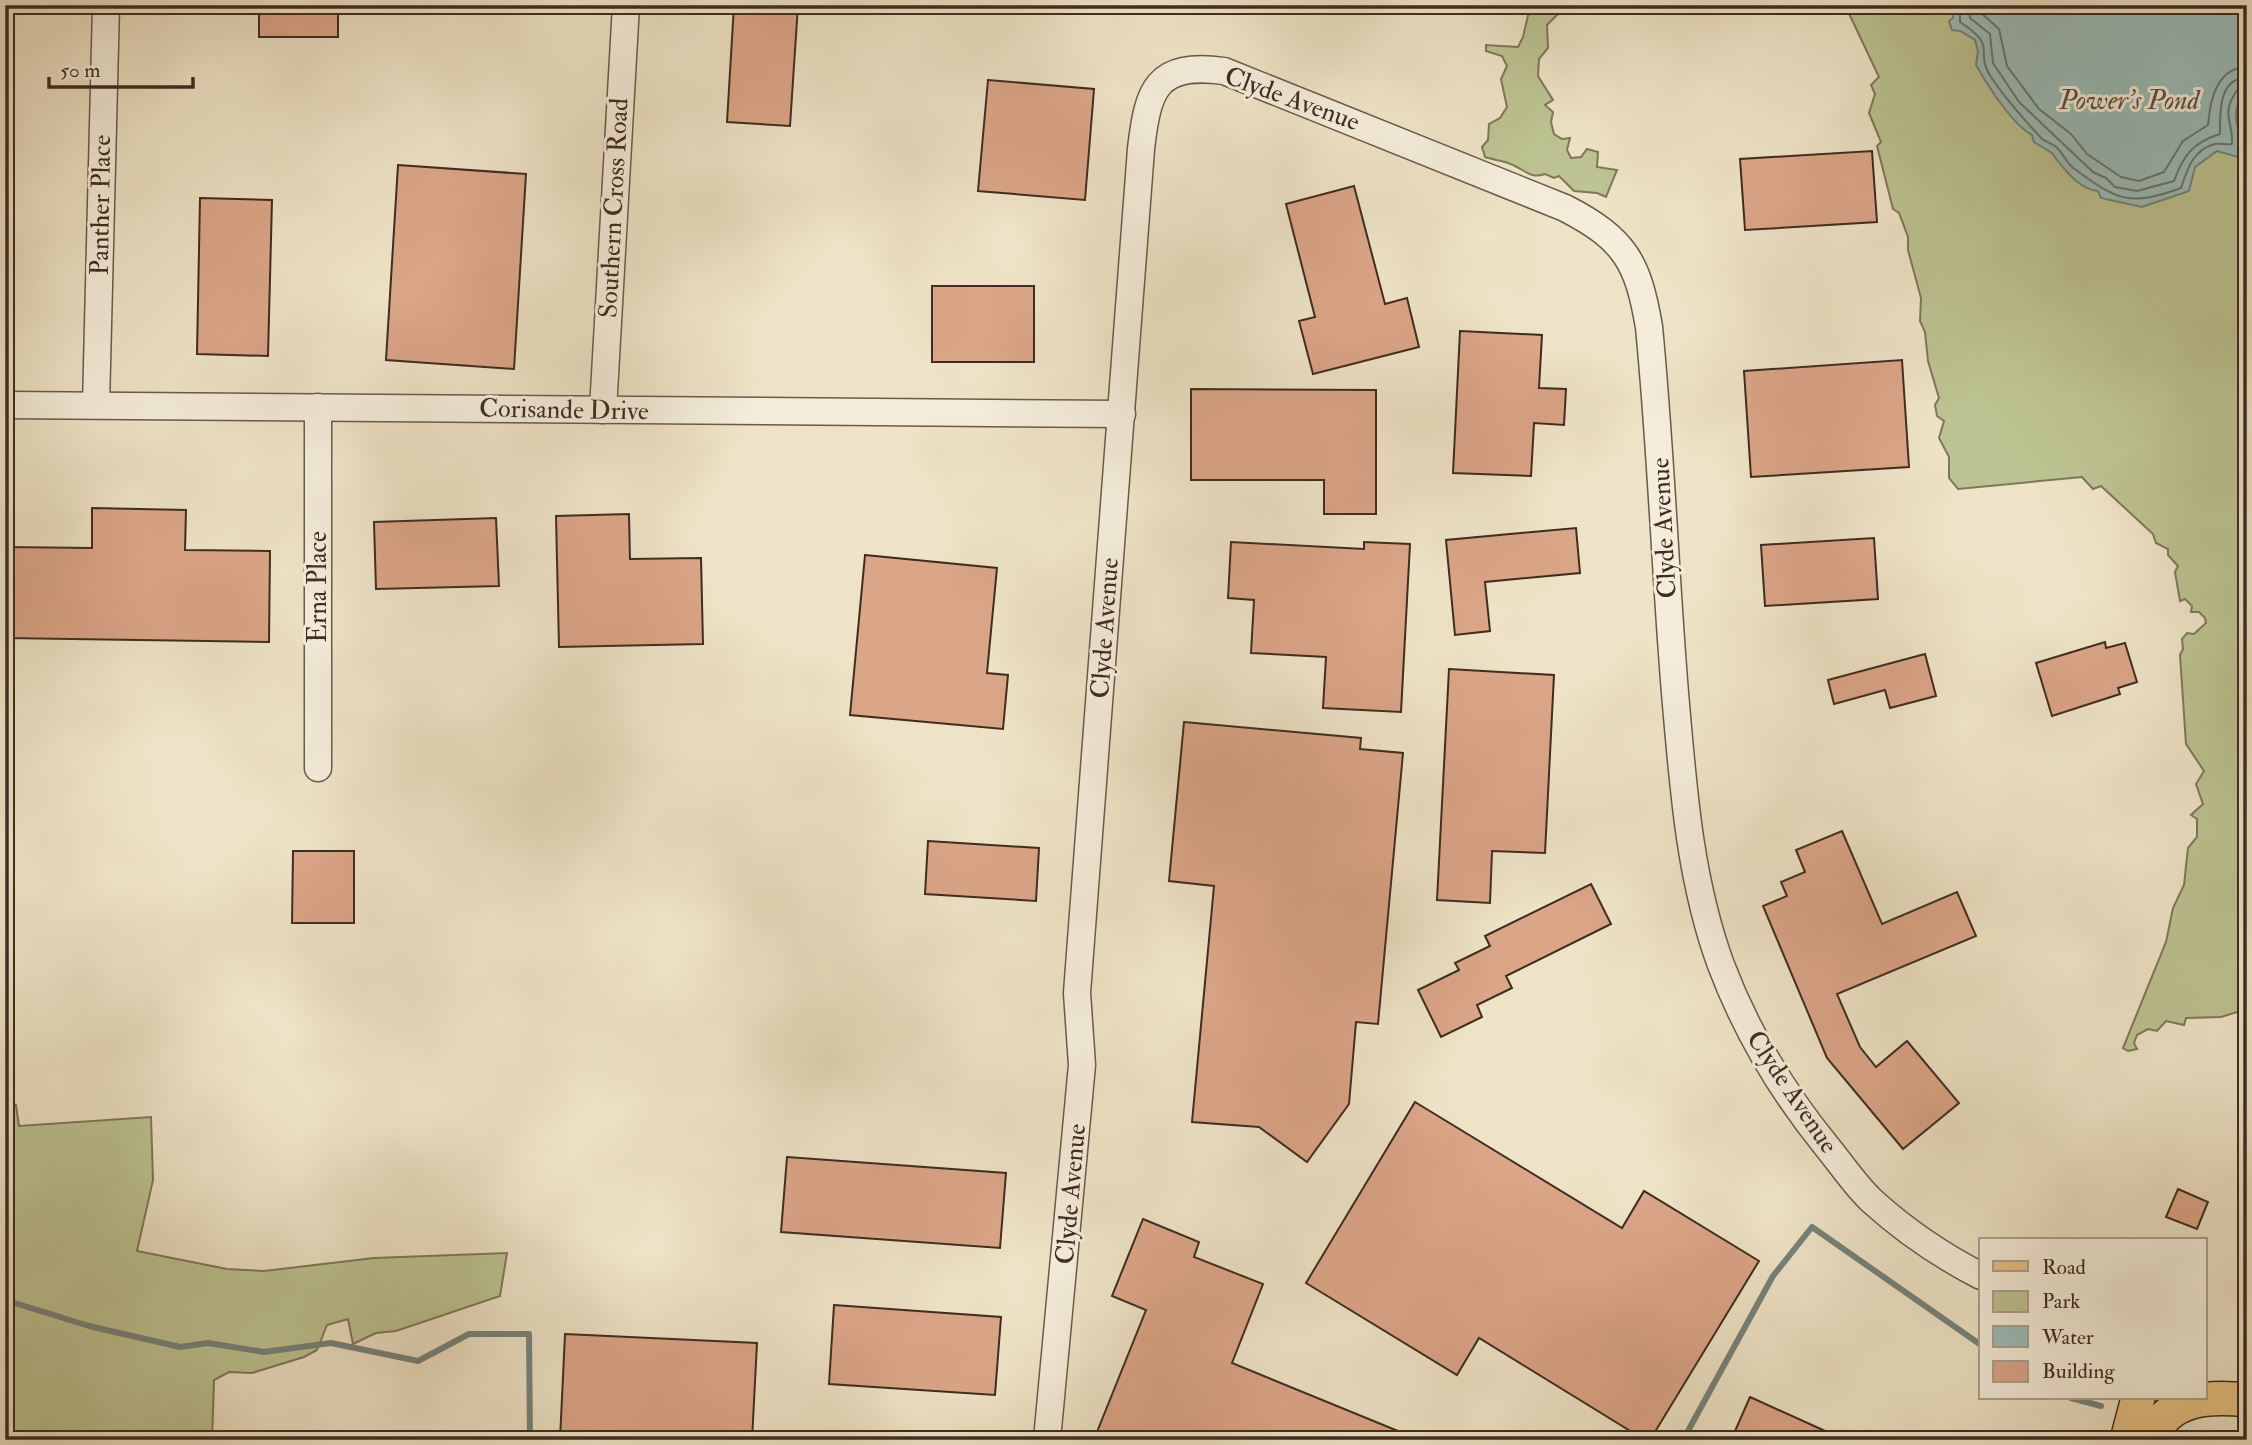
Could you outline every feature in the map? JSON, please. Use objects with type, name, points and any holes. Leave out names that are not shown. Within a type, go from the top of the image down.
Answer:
[{"type":"main road","points":[[2206,1373],[2247,1390]]},
{"type":"main road","points":[[2206,1399],[2247,1400]]},
{"type":"main road","points":[[2127,1440],[2137,1400]]},
{"type":"main road","points":[[2151,1440],[2162,1419],[2187,1403],[2202,1400]]},
{"type":"street","name":"Panther Place","points":[[96,405],[106,5]]},
{"type":"street","name":"Southern Cross Road","points":[[603,410],[626,5]]},
{"type":"street","name":"Clyde Avenue","points":[[1047,1440],[1082,1065],[1077,993],[1146,111],[1152,93],[1164,78],[1178,71],[1224,71],[1565,208],[1608,233],[1642,284],[1649,327],[1680,758],[1700,893],[1721,965],[1744,1018],[1783,1087],[1862,1189],[1910,1231],[1979,1275]]},
{"type":"street","name":"Corisande Drive","points":[[5,405],[1122,414]]},
{"type":"street","name":"Erna Place","points":[[318,407],[318,768]]},
{"type":"green space","points":[[1567,5],[1547,25],[1548,48],[1539,59],[1538,76],[1553,100],[1545,105],[1553,112],[1551,122],[1554,134],[1562,139],[1570,138],[1567,150],[1571,158],[1581,157],[1587,149],[1598,152],[1597,167],[1617,170],[1606,197],[1597,193],[1574,191],[1559,176],[1554,178],[1545,174],[1532,175],[1510,164],[1485,157],[1482,147],[1488,140],[1489,124],[1500,118],[1507,107],[1501,79],[1507,66],[1502,56],[1486,51],[1486,45],[1518,47],[1530,7]]},
{"type":"green space","points":[[1845,5],[2247,5],[2247,1015],[2237,1012],[2221,1017],[2186,1018],[2184,1025],[2166,1021],[2157,1031],[2148,1029],[2137,1035],[2134,1043],[2137,1049],[2128,1051],[2123,1048],[2166,942],[2173,908],[2184,885],[2188,848],[2197,837],[2197,819],[2191,815],[2203,804],[2196,784],[2204,771],[2186,744],[2180,655],[2183,649],[2182,639],[2187,633],[2194,634],[2206,623],[2205,618],[2199,612],[2191,612],[2192,606],[2185,599],[2180,601],[2175,572],[2178,566],[2168,555],[2168,549],[2156,543],[2153,534],[2101,486],[2093,489],[2082,477],[1958,489],[1949,478],[1949,457],[1939,438],[1944,421],[1937,416],[1935,405],[1939,398],[1928,361],[1925,332],[1920,321],[1921,298],[1908,250],[1908,237],[1899,213],[1893,209],[1877,146],[1881,142],[1869,113],[1875,94],[1871,85],[1879,77]]},
{"type":"green space","points":[[5,1098],[16,1105],[19,1126],[151,1117],[153,1180],[137,1251],[227,1269],[264,1271],[374,1258],[507,1253],[500,1296],[396,1331],[376,1333],[353,1344],[348,1319],[327,1325],[317,1350],[304,1357],[252,1373],[229,1372],[214,1380],[212,1440],[5,1440]]},
{"type":"water","name":"Power's Pond","points":[[1953,5],[2247,5],[2247,91],[2236,109],[2236,118],[2247,165],[2242,158],[2217,151],[2195,167],[2189,191],[2142,207],[2101,198],[2098,191],[2077,182],[2052,153],[2034,142],[2032,135],[2016,122],[2001,104],[1976,65],[1978,51],[1975,40],[1960,31],[1952,30],[1949,21],[1953,18]]},
{"type":"building","points":[[259,5],[338,5],[338,37],[259,37]]},
{"type":"building","points":[[734,5],[798,5],[790,126],[727,122]]},
{"type":"building","points":[[988,80],[1094,89],[1085,200],[978,191]]},
{"type":"building","points":[[1872,151],[1877,222],[1745,230],[1740,159]]},
{"type":"building","points":[[398,165],[526,174],[514,369],[386,360]]},
{"type":"building","points":[[1354,186],[1385,304],[1407,298],[1419,347],[1313,374],[1299,321],[1315,317],[1286,204]]},
{"type":"building","points":[[200,198],[272,200],[268,356],[197,354]]},
{"type":"building","points":[[932,286],[1034,286],[1034,362],[932,362]]},
{"type":"building","points":[[1460,331],[1542,335],[1539,388],[1566,389],[1564,425],[1534,423],[1531,476],[1453,473]]},
{"type":"building","points":[[1902,360],[1909,467],[1751,477],[1744,371]]},
{"type":"building","points":[[1191,389],[1376,390],[1376,514],[1324,514],[1324,480],[1191,480]]},
{"type":"building","points":[[92,508],[186,510],[185,550],[270,551],[269,642],[5,638],[5,547],[92,548]]},
{"type":"building","points":[[629,514],[630,559],[701,558],[703,644],[559,647],[556,516]]},
{"type":"building","points":[[496,518],[499,586],[376,589],[374,522]]},
{"type":"building","points":[[1576,528],[1580,573],[1485,582],[1490,631],[1455,635],[1446,540]]},
{"type":"building","points":[[1874,538],[1878,599],[1765,606],[1761,545]]},
{"type":"building","points":[[1231,542],[1364,549],[1364,542],[1410,544],[1401,712],[1323,708],[1326,657],[1251,653],[1254,600],[1228,598]]},
{"type":"building","points":[[865,555],[997,568],[987,673],[1008,675],[1003,729],[850,715]]},
{"type":"building","points":[[2105,642],[2106,648],[2125,643],[2137,682],[2118,688],[2120,694],[2052,716],[2036,663]]},
{"type":"building","points":[[1925,654],[1936,696],[1890,708],[1885,690],[1834,704],[1828,680]]},
{"type":"building","points":[[1449,669],[1554,675],[1545,853],[1492,851],[1490,903],[1437,900]]},
{"type":"building","points":[[1184,722],[1361,738],[1360,749],[1403,753],[1378,1024],[1356,1022],[1349,1104],[1307,1162],[1259,1127],[1192,1122],[1214,886],[1169,881]]},
{"type":"building","points":[[1842,831],[1882,924],[1957,892],[1976,936],[1837,994],[1860,1047],[1876,1067],[1907,1041],[1959,1103],[1903,1149],[1827,1058],[1763,906],[1787,896],[1781,882],[1805,872],[1796,850]]},
{"type":"building","points":[[928,841],[1039,848],[1036,901],[925,894]]},
{"type":"building","points":[[293,851],[354,851],[354,923],[292,923]]},
{"type":"building","points":[[1591,884],[1611,924],[1506,976],[1512,988],[1477,1005],[1482,1017],[1441,1037],[1418,990],[1459,970],[1455,963],[1490,946],[1485,936]]},
{"type":"building","points":[[1415,1102],[1622,1228],[1644,1191],[1759,1261],[1650,1440],[1645,1440],[1479,1338],[1457,1375],[1306,1283]]},
{"type":"building","points":[[787,1157],[1006,1173],[1000,1248],[781,1232]]},
{"type":"building","points":[[2178,1189],[2208,1202],[2197,1229],[2166,1217]]},
{"type":"building","points":[[1143,1219],[1199,1242],[1194,1257],[1263,1284],[1232,1363],[1420,1440],[1115,1440],[1097,1432],[1146,1310],[1112,1296]]},
{"type":"building","points":[[834,1305],[1001,1317],[995,1395],[829,1384]]},
{"type":"building","points":[[565,1334],[757,1343],[752,1440],[560,1440]]},
{"type":"building","points":[[1750,1397],[1845,1440],[1731,1440]]},
{"type":"waterway","points":[[1683,1440],[1773,1276],[1812,1227],[1979,1344]]},
{"type":"waterway","points":[[5,1300],[89,1326],[180,1347],[208,1343],[264,1352],[331,1343],[418,1361],[469,1334],[529,1334],[530,1440]]},
{"type":"waterway","points":[[2078,1400],[2101,1406]]}]
